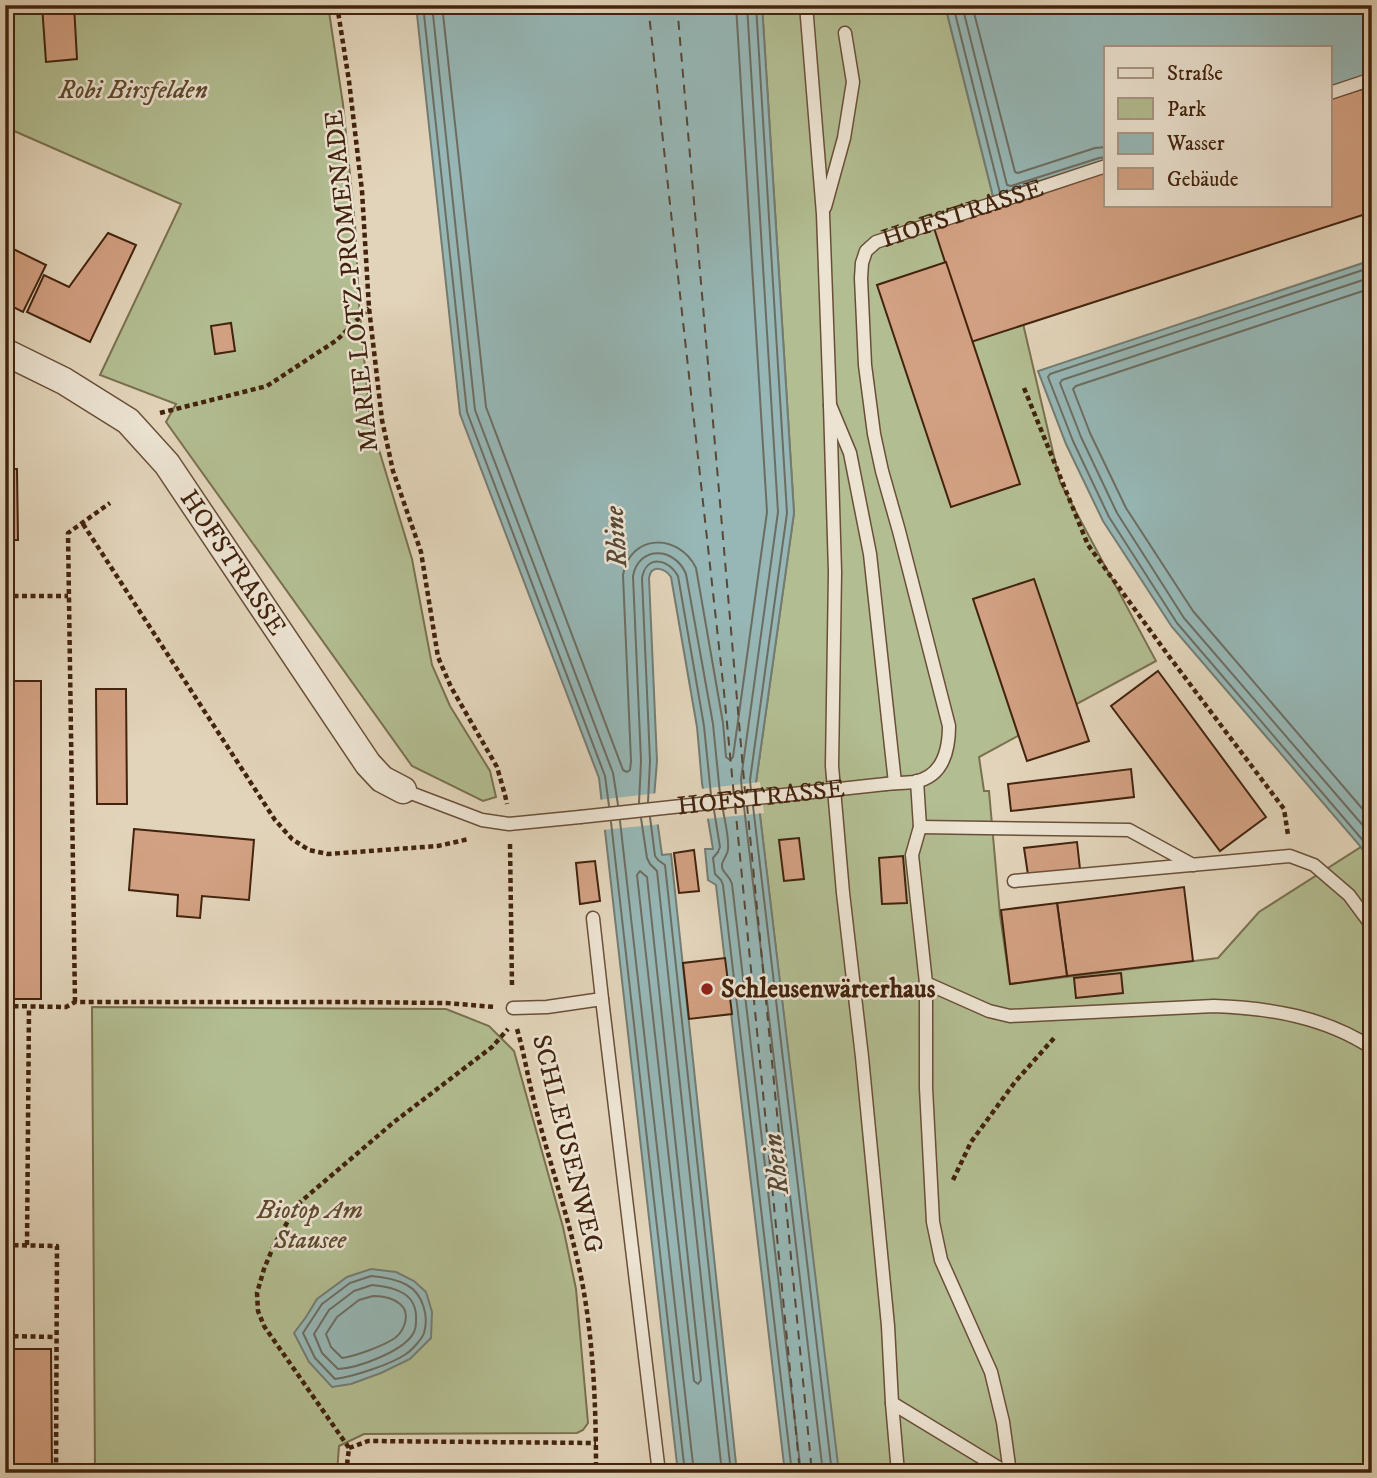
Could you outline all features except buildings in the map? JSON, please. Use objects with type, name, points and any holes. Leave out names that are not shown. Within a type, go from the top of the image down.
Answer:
[{"type":"street","name":"HOFSTRASSE","points":[[5,352],[64,381],[128,421],[167,464],[368,764],[382,779],[403,790]]},
{"type":"lane","points":[[806,5],[822,214],[830,405],[835,572],[832,766],[888,1326],[898,1473]]},
{"type":"lane","points":[[822,214],[844,138],[853,82],[845,33]]},
{"type":"lane","points":[[1332,92],[1372,79]]},
{"type":"lane","name":"HOFSTRASSE","points":[[403,790],[482,820],[509,824],[917,781],[935,772],[945,759],[949,744],[949,726],[874,434],[865,365],[862,263],[866,251],[876,242],[1104,167]]},
{"type":"lane","points":[[830,405],[850,453],[870,554],[890,783]]},
{"type":"lane","points":[[917,781],[920,827],[912,855],[926,983],[926,1088],[933,1222],[942,1260],[991,1372],[1003,1422],[1008,1473]]},
{"type":"lane","points":[[920,827],[1129,831],[1194,865]]},
{"type":"lane","points":[[1014,881],[1290,856],[1314,864],[1349,895],[1372,926]]},
{"type":"lane","points":[[593,918],[659,1473]]},
{"type":"lane","points":[[926,983],[989,1011],[1010,1016],[1214,1006],[1280,1012],[1321,1022],[1372,1048]]},
{"type":"lane","points":[[513,1008],[547,1007],[602,999]]},
{"type":"lane","points":[[892,1403],[1008,1473]]},
{"type":"path","name":"MARIE LOTZ-PROMENADE","points":[[337,5],[362,191],[369,308],[382,421],[393,471],[421,552],[438,657],[451,687],[497,767],[506,794],[509,824]]},
{"type":"path","points":[[128,421],[267,386],[337,340],[369,308]]},
{"type":"path","points":[[1024,388],[1088,545],[1284,809],[1290,856]]},
{"type":"path","points":[[75,1002],[68,533],[110,503]]},
{"type":"path","points":[[83,524],[275,820],[292,839],[309,850],[328,854],[438,846],[467,840],[509,824]]},
{"type":"path","points":[[5,596],[68,596]]},
{"type":"path","name":"SCHLEUSENWEG","points":[[509,824],[513,1008]]},
{"type":"path","points":[[5,1006],[66,1007],[75,1002],[354,1002],[446,1003],[513,1008]]},
{"type":"path","points":[[27,1245],[29,1007]]},
{"type":"path","points":[[933,1222],[971,1142],[1015,1082],[1073,1014]]},
{"type":"path","name":"SCHLEUSENWEG","points":[[349,1448],[264,1326],[258,1311],[257,1293],[264,1269],[274,1245],[298,1204],[394,1122],[492,1047],[515,1023],[583,1288],[592,1360],[596,1473]]},
{"type":"path","points":[[5,1245],[57,1246],[56,1473]]},
{"type":"path","points":[[5,1336],[56,1337]]},
{"type":"path","points":[[346,1473],[349,1448],[368,1441],[596,1443]]},
{"type":"green space","name":"Robi Birsfelden","points":[[5,5],[328,5],[343,104],[370,420],[412,559],[432,665],[450,706],[490,771],[496,797],[483,801],[412,766],[166,422],[176,404],[100,375],[181,204],[5,127]]},
{"type":"green space","points":[[762,5],[945,5],[1060,482],[1156,661],[979,757],[984,791],[989,791],[1000,915],[1010,984],[1218,958],[1259,912],[1361,847],[1372,864],[1372,1473],[838,1473],[756,782],[794,513]]},
{"type":"green space","name":"Biotop Am Stausee","points":[[92,1007],[446,1009],[489,1026],[514,1051],[563,1227],[576,1289],[588,1423],[583,1430],[577,1433],[364,1434],[339,1446],[337,1473],[95,1473]]},
{"type":"water","points":[[416,5],[762,5],[794,513],[756,782],[839,1473],[785,1473],[716,885],[708,880],[705,849],[713,849],[702,783],[697,727],[671,577],[665,571],[655,569],[649,578],[657,761],[654,798],[662,855],[671,854],[737,1473],[678,1473],[599,778],[460,414]]},
{"type":"water","points":[[945,5],[1372,5],[1372,86],[1332,98],[1332,46],[1104,46],[1104,173],[996,208]]},
{"type":"water","points":[[1372,260],[1372,864],[1361,847],[1172,627],[1103,521],[1066,444],[1038,371]]},
{"type":"water","points":[[371,1269],[396,1272],[414,1281],[426,1292],[432,1312],[431,1338],[410,1359],[351,1384],[332,1387],[309,1362],[294,1333],[317,1299],[347,1277]]},
{"type":"pier","points":[[760,782],[764,813],[705,819],[700,789]]},
{"type":"pier","points":[[658,793],[662,824],[602,830],[598,800]]},
{"type":"ferry route","points":[[648,5],[734,796]]},
{"type":"ferry route","points":[[677,5],[745,792]]},
{"type":"ferry route","points":[[735,805],[800,1473]]},
{"type":"ferry route","points":[[747,805],[812,1473]]},
{"type":"place","name":"Schleusenwärterhaus","points":[[707,989]]},
{"type":"water label","name":"Rhine","points":[[616,537]]},
{"type":"water label","name":"Rhein","points":[[776,1164]]}]
